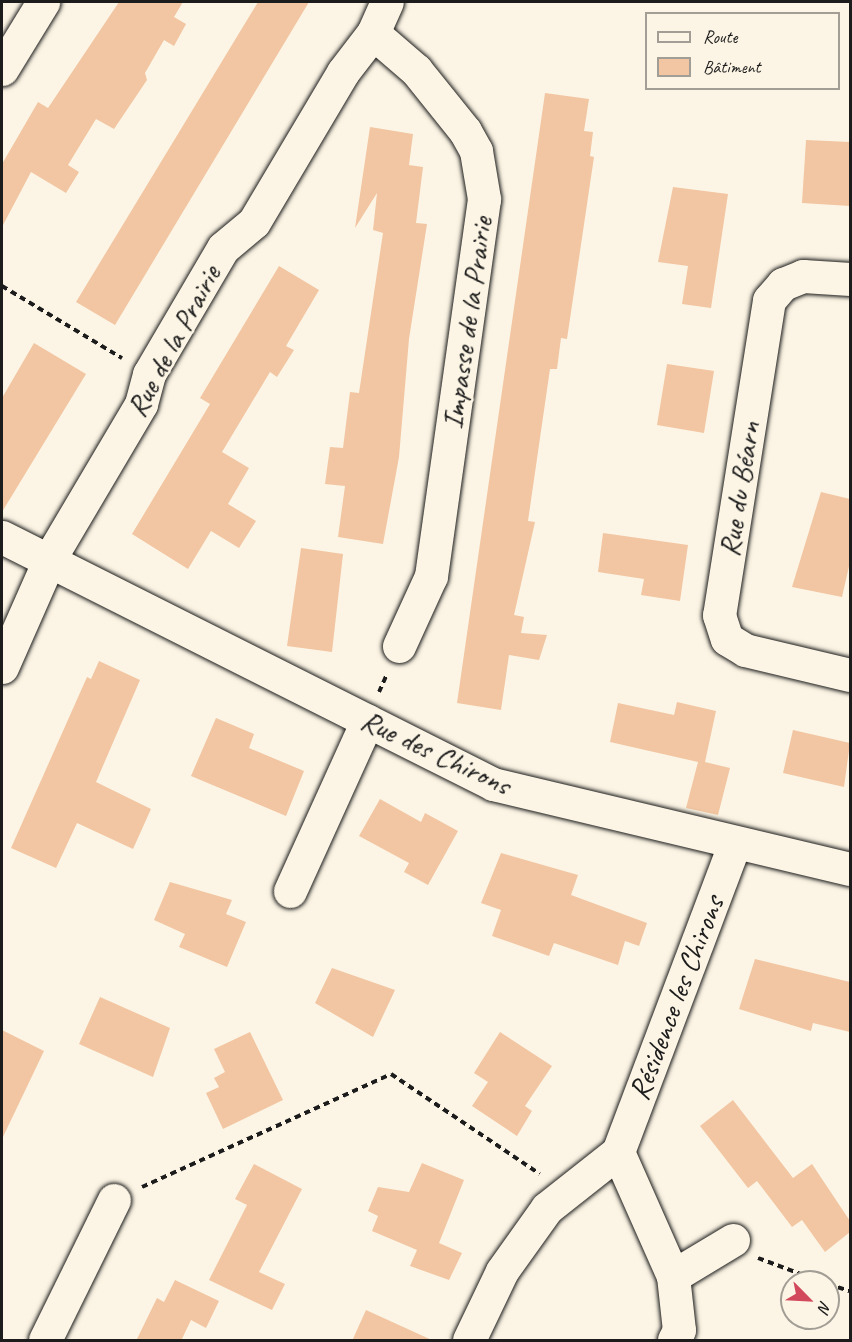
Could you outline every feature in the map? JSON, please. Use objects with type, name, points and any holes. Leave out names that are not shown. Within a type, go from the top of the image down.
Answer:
[{"type":"street","points":[[2,69],[43,2]]},
{"type":"street","name":"Rue de la Prairie","points":[[2,667],[50,558],[141,404],[149,374],[223,248],[254,222],[343,72],[373,33],[387,2]]},
{"type":"street","name":"Impasse de la Prairie","points":[[373,33],[416,70],[465,131],[476,151],[484,199],[431,576],[399,646]]},
{"type":"street","name":"Rue du Béarn","points":[[850,279],[803,276],[783,284],[769,300],[719,615],[727,639],[746,650],[850,675]]},
{"type":"street","name":"Rue des Chirons","points":[[2,537],[50,558],[493,784],[850,869]]},
{"type":"street","points":[[290,891],[367,721]]},
{"type":"street","name":"Résidence les Chirons","points":[[618,1152],[735,843]]},
{"type":"street","points":[[469,1341],[502,1271],[547,1208],[618,1152],[673,1276],[679,1330],[674,1341]]},
{"type":"street","points":[[45,1341],[114,1200]]},
{"type":"street","points":[[673,1276],[733,1240]]},
{"type":"path","points":[[2,286],[149,374]]},
{"type":"path","points":[[367,721],[399,646]]},
{"type":"path","points":[[114,1200],[391,1074],[567,1192]]},
{"type":"path","points":[[733,1240],[768,1266],[782,1270]]},
{"type":"building","points":[[119,2],[183,2],[174,17],[186,24],[174,46],[164,40],[145,73],[147,80],[114,129],[96,119],[68,165],[79,172],[66,193],[31,172],[2,227],[2,164],[38,102],[48,108]]},
{"type":"building","points":[[258,2],[309,2],[115,325],[76,302]]},
{"type":"building","points":[[545,93],[589,99],[584,131],[593,132],[590,156],[594,157],[567,339],[561,338],[557,369],[550,369],[528,521],[535,522],[514,615],[524,617],[521,633],[547,635],[539,660],[509,655],[501,710],[457,703]]},
{"type":"building","points":[[370,127],[413,134],[409,165],[423,167],[416,223],[427,224],[409,339],[399,457],[383,544],[338,537],[345,486],[325,484],[330,447],[343,448],[350,392],[359,393],[383,233],[373,230],[377,193],[355,228]]},
{"type":"building","points":[[806,140],[850,142],[850,206],[802,203]]},
{"type":"building","points":[[673,187],[728,194],[711,308],[682,304],[688,266],[658,262]]},
{"type":"building","points":[[279,266],[319,290],[286,346],[294,350],[277,377],[270,372],[222,452],[249,468],[228,504],[256,521],[239,548],[211,531],[188,569],[132,534],[210,404],[200,398]]},
{"type":"building","points":[[34,343],[86,374],[2,512],[2,398]]},
{"type":"building","points":[[667,364],[714,371],[704,433],[657,425]]},
{"type":"building","points":[[821,492],[850,499],[850,562],[842,597],[792,587]]},
{"type":"building","points":[[603,533],[688,545],[680,601],[641,595],[644,579],[598,572]]},
{"type":"building","points":[[301,548],[343,554],[332,652],[287,646]]},
{"type":"building","points":[[99,661],[140,680],[96,782],[151,809],[133,849],[77,823],[56,868],[11,848],[87,677],[91,679]]},
{"type":"building","points":[[677,702],[716,711],[705,762],[730,768],[718,815],[686,808],[698,762],[610,742],[618,703],[674,715]]},
{"type":"building","points":[[216,718],[254,734],[249,748],[304,771],[286,816],[191,776]]},
{"type":"building","points":[[793,730],[850,743],[844,787],[783,773]]},
{"type":"building","points":[[380,799],[421,822],[425,813],[458,831],[428,885],[404,872],[409,863],[359,836]]},
{"type":"building","points":[[501,853],[578,875],[571,895],[647,923],[639,946],[625,941],[618,965],[554,943],[549,956],[492,936],[501,910],[481,903]]},
{"type":"building","points":[[170,882],[232,900],[226,914],[246,922],[227,967],[179,947],[185,934],[154,920]]},
{"type":"building","points":[[755,959],[850,982],[850,1032],[813,1023],[811,1031],[739,1009]]},
{"type":"building","points":[[332,968],[395,990],[373,1037],[315,1003]]},
{"type":"building","points":[[100,997],[170,1028],[153,1077],[79,1044]]},
{"type":"building","points":[[2,1030],[44,1051],[2,1139]]},
{"type":"building","points":[[250,1032],[283,1100],[223,1129],[206,1093],[219,1087],[214,1078],[225,1072],[214,1049]]},
{"type":"building","points":[[500,1032],[552,1066],[525,1106],[532,1111],[517,1136],[472,1106],[488,1082],[474,1073]]},
{"type":"building","points":[[733,1100],[793,1178],[812,1164],[850,1221],[850,1232],[825,1252],[802,1220],[792,1227],[757,1181],[748,1188],[700,1126]]},
{"type":"building","points":[[422,1163],[464,1180],[439,1243],[462,1253],[449,1280],[410,1266],[417,1250],[372,1231],[378,1216],[368,1211],[378,1187],[409,1192]]},
{"type":"building","points":[[254,1164],[302,1189],[259,1272],[285,1284],[272,1310],[209,1280],[247,1205],[235,1199]]},
{"type":"building","points":[[175,1280],[219,1301],[206,1328],[191,1320],[181,1341],[136,1341],[157,1298],[164,1302]]},
{"type":"building","points":[[366,1310],[434,1341],[352,1341]]}]
